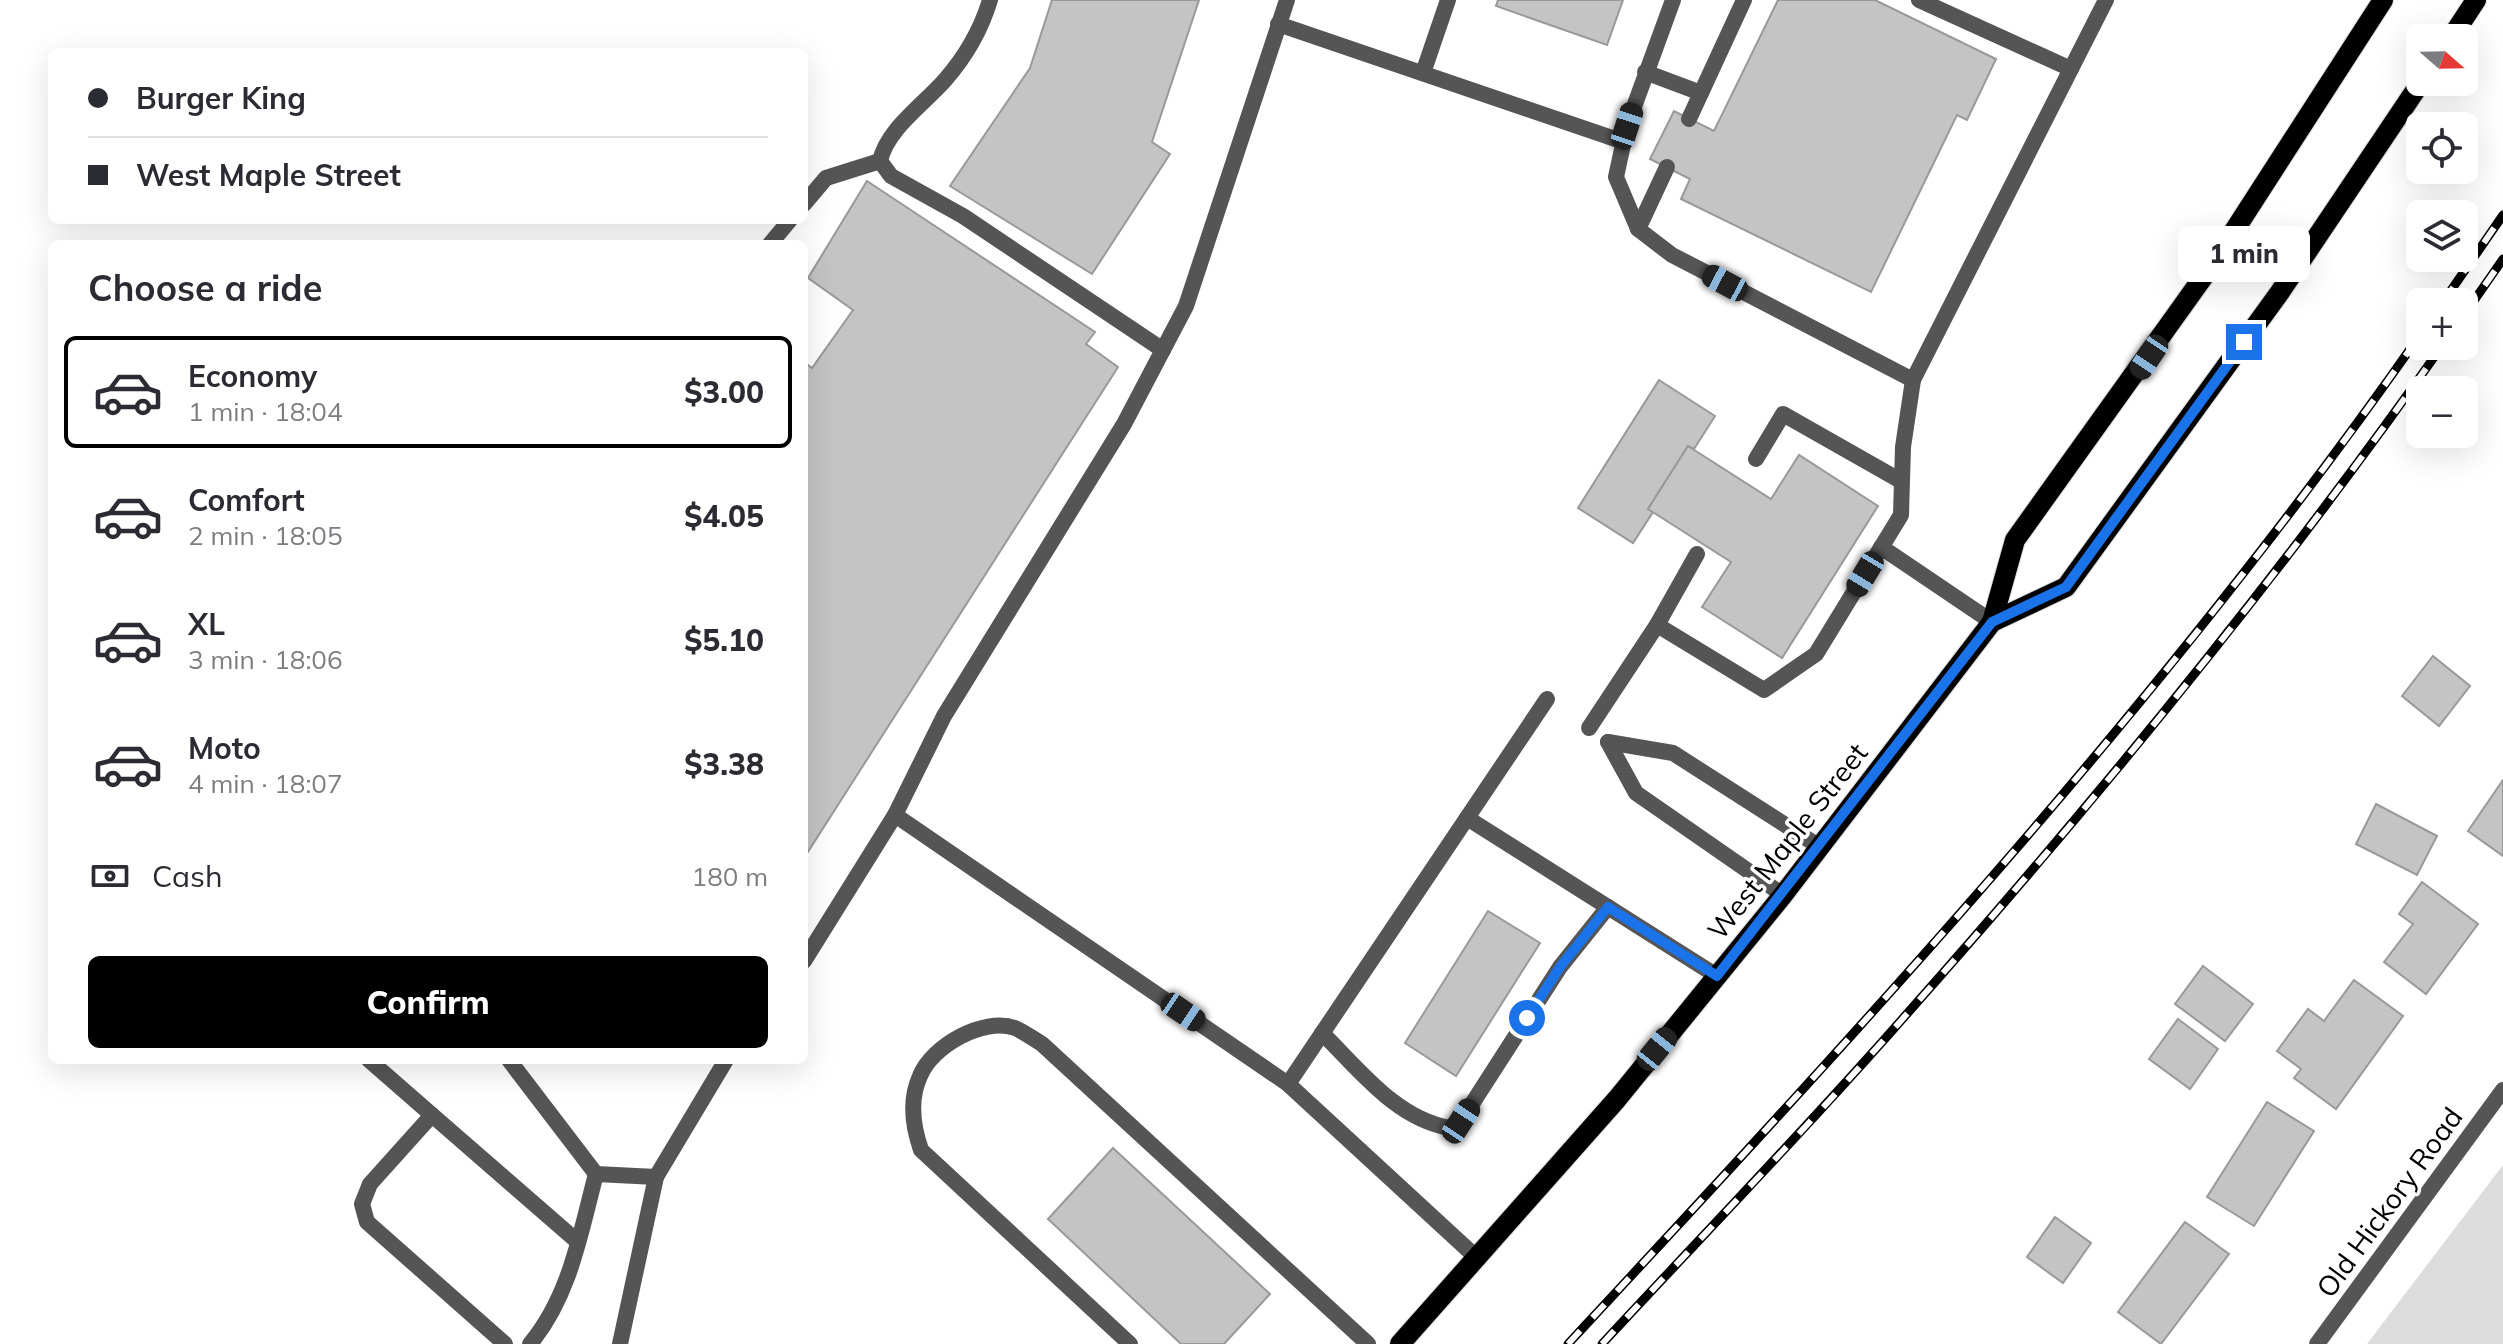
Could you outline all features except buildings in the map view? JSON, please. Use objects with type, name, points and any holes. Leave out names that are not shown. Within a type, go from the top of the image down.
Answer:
[{"type":"main road","name":"West Maple Street","points":[[1400,1344],[1617,1099],[1783,895],[1992,622],[2015,540],[2214,262],[2383,0]]},
{"type":"main road","points":[[2460,24],[2476,0]]},
{"type":"main road","name":"West Maple Street","points":[[1992,622],[2066,587],[2280,292],[2412,96]]},
{"type":"street","points":[[990,0],[982,30],[947,78],[883,145],[880,161],[891,176],[963,216],[1163,350]]},
{"type":"street","points":[[808,953],[895,815],[944,716],[1124,424],[1186,306],[1287,0]]},
{"type":"street","points":[[1423,73],[1448,0]]},
{"type":"street","points":[[1673,0],[1645,72],[1616,177],[1638,229],[1672,255],[1913,380]]},
{"type":"street","points":[[1689,119],[1744,0]]},
{"type":"street","points":[[1919,0],[2071,69]]},
{"type":"street","points":[[1657,625],[1764,690],[1816,654],[1901,515],[1901,481],[1913,380],[2106,0]]},
{"type":"street","points":[[1278,24],[1624,142]]},
{"type":"street","points":[[1645,72],[1701,93]]},
{"type":"street","points":[[808,199],[826,178],[880,161]]},
{"type":"street","points":[[1638,229],[1667,167]]},
{"type":"street","points":[[773,240],[787,224]]},
{"type":"street","points":[[1756,459],[1783,414],[1901,481]]},
{"type":"street","points":[[1881,547],[1992,622]]},
{"type":"street","points":[[1589,728],[1657,625],[1697,554]]},
{"type":"street","points":[[1288,1084],[1547,699]]},
{"type":"street","points":[[1783,895],[1636,793],[1608,742],[1673,753],[1820,847]]},
{"type":"street","points":[[895,815],[1288,1084],[1477,1258]]},
{"type":"street","points":[[1467,818],[1717,976]]},
{"type":"street","points":[[1322,1033],[1404,1111],[1431,1125],[1450,1128],[1461,1121],[1560,967],[1608,907]]},
{"type":"street","points":[[1130,1344],[921,1150],[911,1124],[920,1076],[939,1051],[977,1028],[1013,1027],[1042,1044],[1368,1344]]},
{"type":"street","points":[[374,1064],[578,1242]]},
{"type":"street","points":[[512,1064],[596,1174],[656,1177]]},
{"type":"street","points":[[620,1344],[656,1177],[724,1064]]},
{"type":"street","name":"Old Hickory Road","points":[[2317,1344],[2503,1090]]},
{"type":"street","points":[[432,1115],[370,1184],[362,1204],[367,1222],[505,1344]]},
{"type":"street","points":[[530,1344],[563,1295],[596,1174]]},
{"type":"shaded area","points":[[2503,1165],[2503,1344],[2367,1344]]},
{"type":"railway","points":[[2453,288],[2503,215]]},
{"type":"railway","points":[[2478,295],[2503,259]]},
{"type":"railway","points":[[1568,1344],[1903,978],[2119,728],[2223,600],[2406,354]]},
{"type":"railway","points":[[1602,1344],[1831,1099],[2046,854],[2250,604],[2432,360]]},
{"type":"route","points":[[1527,1018],[1560,967],[1608,907],[1717,976],[1783,895],[1992,622],[2066,587],[2244,342]]}]
